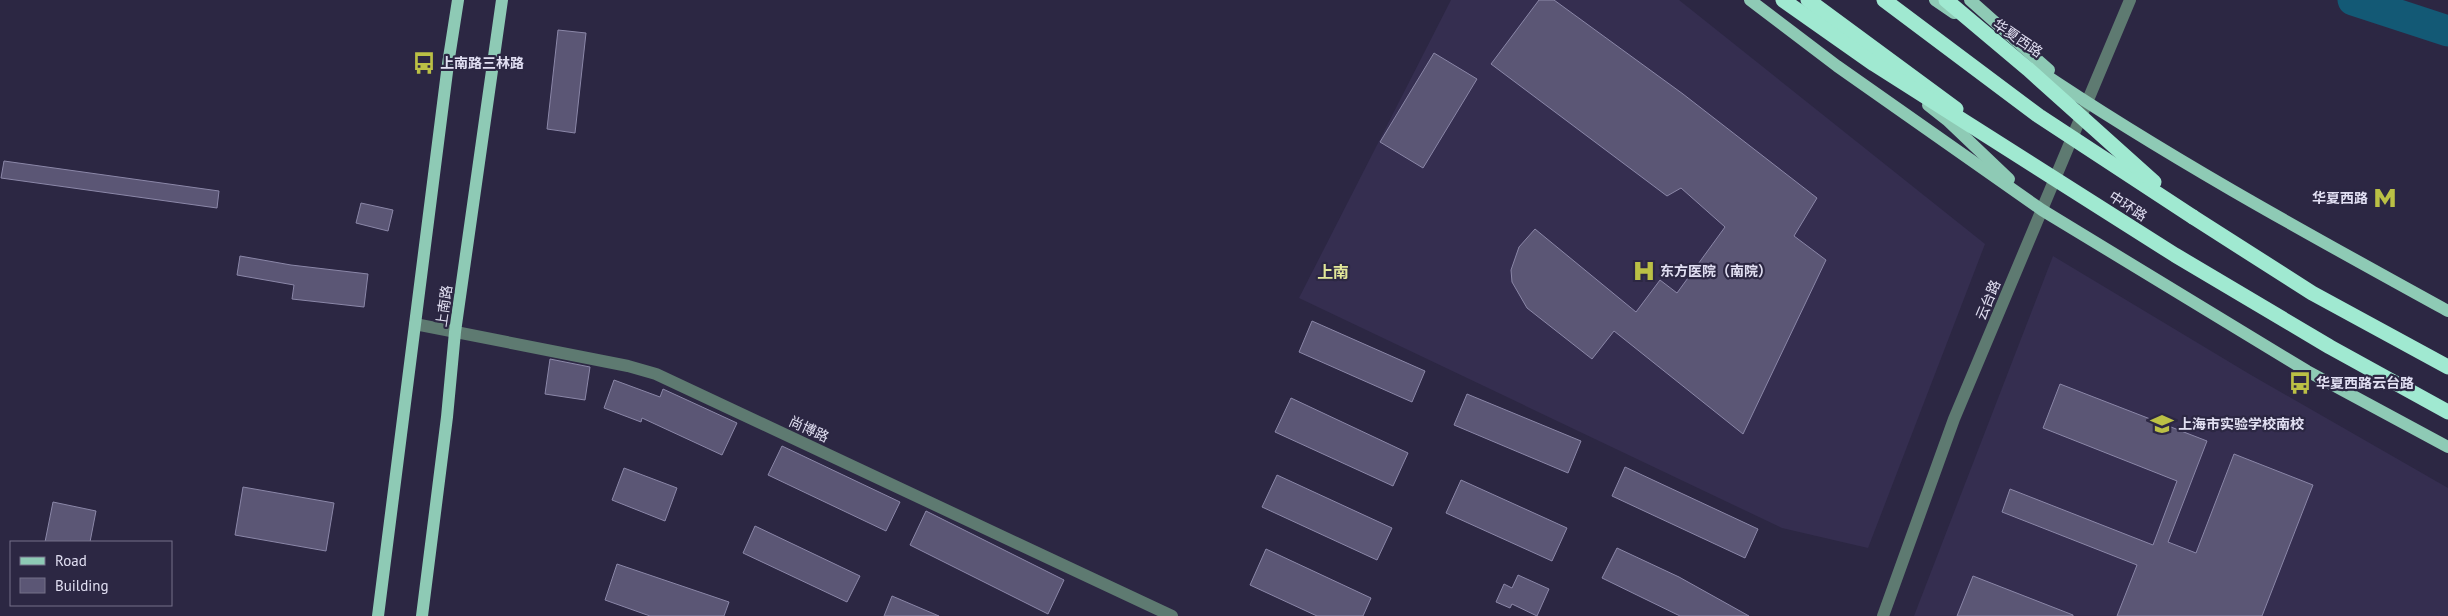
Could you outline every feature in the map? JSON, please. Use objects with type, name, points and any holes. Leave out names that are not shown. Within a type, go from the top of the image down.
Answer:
[{"type":"highway","points":[[1783,0],[1874,64],[2024,159]]},
{"type":"highway","name":"中环路","points":[[1884,0],[2039,116],[2193,217],[2312,293],[2448,367]]},
{"type":"highway","points":[[1946,0],[2028,69],[2193,217]]},
{"type":"highway","name":"中环路","points":[[1801,3],[2024,159],[2175,256],[2330,348],[2448,412]]},
{"type":"main road","name":"上南路","points":[[378,616],[448,64],[458,0]]},
{"type":"main road","name":"上南路","points":[[422,616],[447,417],[455,332],[502,0]]},
{"type":"main road","points":[[1750,0],[1837,66],[2042,210],[2307,371],[2448,447]]},
{"type":"main road","name":"华夏西路","points":[[1934,0],[2086,103],[2291,225],[2448,311]]},
{"type":"main road","points":[[1970,0],[2086,103]]},
{"type":"main road","points":[[1801,3],[1947,120],[2042,210]]},
{"type":"street","name":"云台路","points":[[1883,616],[1954,419],[2130,0]]},
{"type":"street","name":"尚博路","points":[[415,324],[628,366],[656,374],[1172,616]]},
{"type":"shaded area","name":"东方医院（南院）","points":[[1451,0],[1679,0],[1985,244],[1868,548],[1782,528],[1299,298]]},
{"type":"shaded area","name":"上海市实验学校南校","points":[[2053,256],[2251,375],[2448,488],[2448,616],[1914,616]]},
{"type":"building","points":[[1539,0],[1554,0],[1683,94],[1817,198],[1794,236],[1826,260],[1743,434],[1614,331],[1592,359],[1527,308],[1512,282],[1511,270],[1519,247],[1535,229],[1636,312],[1660,280],[1677,293],[1725,227],[1681,188],[1667,196],[1491,64]]},
{"type":"building","points":[[558,30],[586,33],[575,133],[547,129]]},
{"type":"building","points":[[1434,53],[1477,79],[1423,168],[1380,142]]},
{"type":"building","points":[[4,161],[219,191],[217,208],[1,178]]},
{"type":"building","points":[[361,203],[393,210],[388,231],[356,223]]},
{"type":"building","points":[[240,256],[291,265],[368,274],[364,307],[292,299],[294,285],[237,275]]},
{"type":"building","points":[[1312,321],[1425,371],[1412,402],[1299,352]]},
{"type":"building","points":[[550,359],[590,367],[585,400],[545,394]]},
{"type":"building","points":[[614,380],[660,397],[663,389],[737,423],[722,455],[642,418],[641,422],[604,408]]},
{"type":"building","points":[[2060,384],[2207,441],[2168,542],[2196,553],[2234,454],[2313,485],[2262,616],[2117,616],[2137,565],[2002,512],[2010,489],[2153,545],[2177,481],[2043,428]]},
{"type":"building","points":[[1467,394],[1581,441],[1568,473],[1454,425]]},
{"type":"building","points":[[1291,398],[1408,453],[1393,486],[1275,432]]},
{"type":"building","points":[[782,446],[900,502],[886,531],[768,475]]},
{"type":"building","points":[[1625,467],[1758,529],[1745,558],[1612,496]]},
{"type":"building","points":[[624,468],[677,488],[665,521],[612,500]]},
{"type":"building","points":[[1277,475],[1392,528],[1377,560],[1262,507]]},
{"type":"building","points":[[1461,480],[1567,528],[1552,561],[1446,513]]},
{"type":"building","points":[[243,487],[334,503],[326,551],[235,535]]},
{"type":"building","points":[[53,502],[96,511],[90,541],[45,541]]},
{"type":"building","points":[[926,511],[1064,580],[1048,614],[910,545]]},
{"type":"building","points":[[755,526],[860,576],[847,602],[743,553]]},
{"type":"building","points":[[1617,548],[1679,577],[1749,616],[1680,616],[1602,578]]},
{"type":"building","points":[[1266,549],[1371,598],[1363,616],[1317,616],[1250,585]]},
{"type":"building","points":[[617,564],[729,602],[724,616],[650,616],[605,600]]},
{"type":"building","points":[[1518,575],[1549,589],[1537,616],[1512,604],[1510,608],[1496,602],[1504,584],[1512,588]]},
{"type":"building","points":[[1973,576],[2073,615],[2073,616],[1957,616]]},
{"type":"building","points":[[892,596],[939,616],[884,616]]},
{"type":"waterway","points":[[2353,0],[2448,31]]},
{"type":"place","name":"上南路三林路","points":[[424,63]]},
{"type":"place","name":"华夏西路","points":[[2385,198]]},
{"type":"place","name":"东方医院（南院）","points":[[1644,271]]},
{"type":"place","name":"华夏西路云台路","points":[[2300,383]]},
{"type":"place","name":"上海市实验学校南校","points":[[2162,424]]},
{"type":"district","name":"上南","points":[[1333,272]]}]
